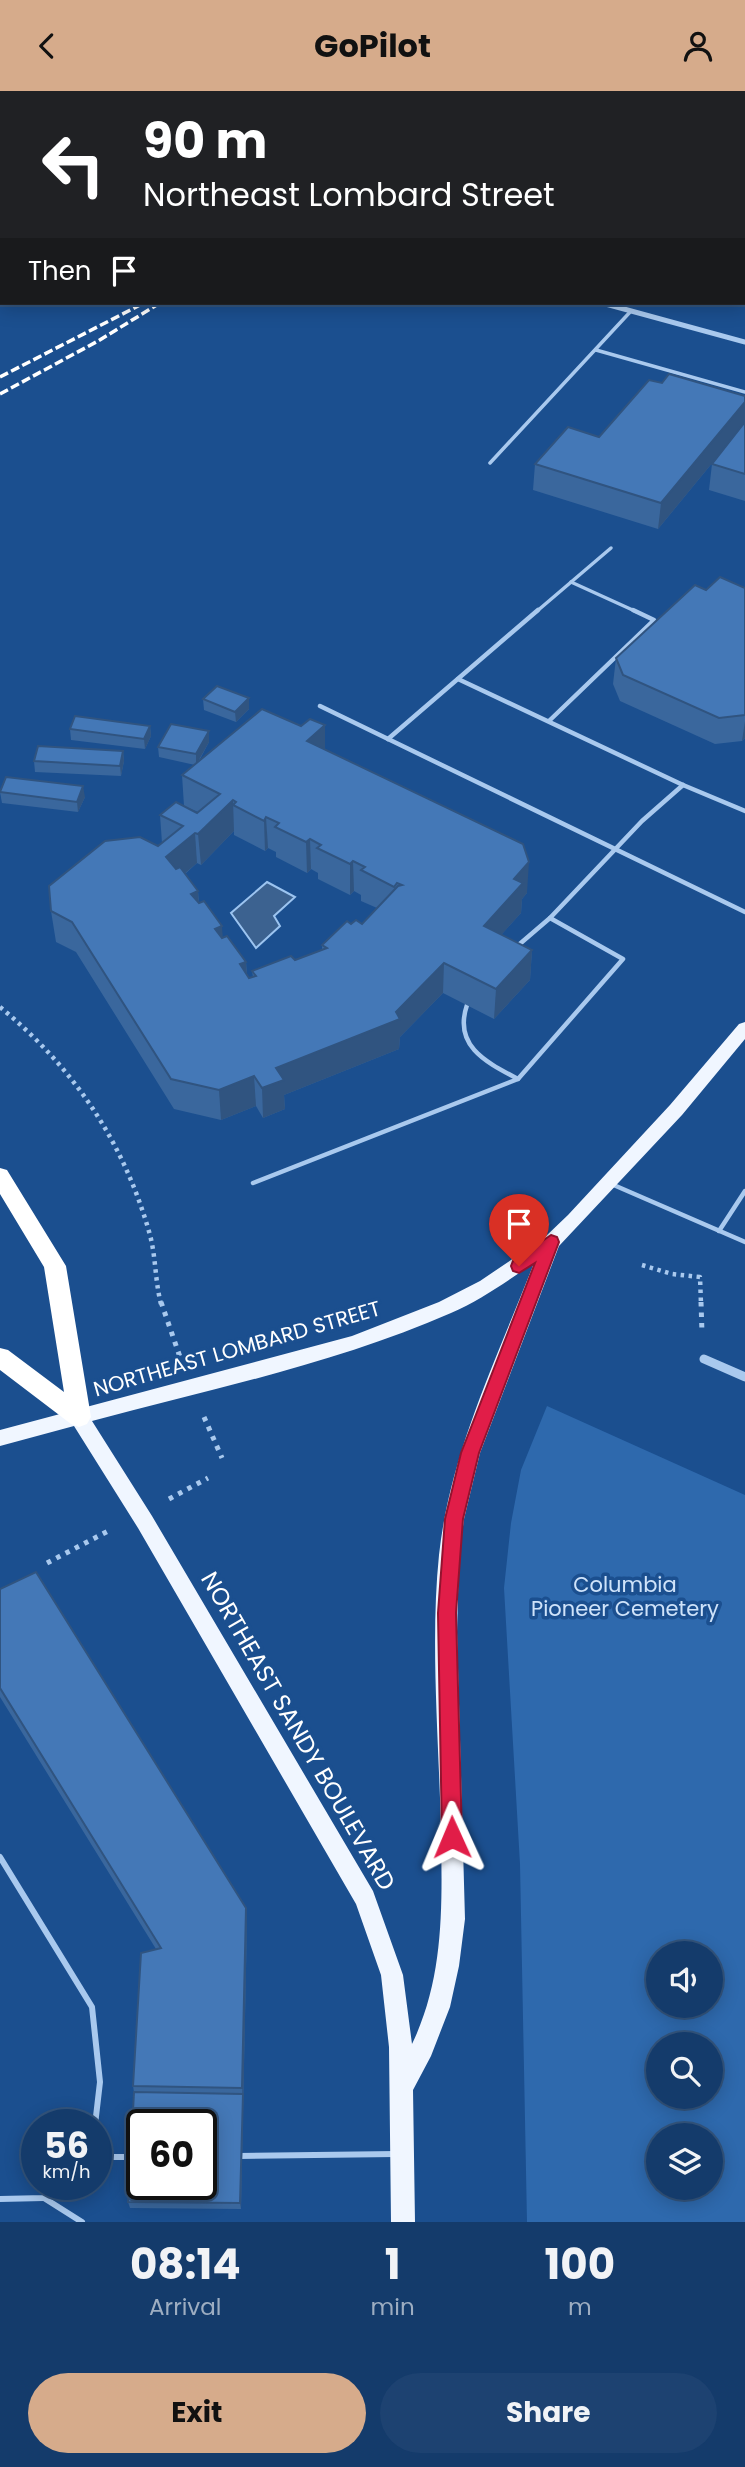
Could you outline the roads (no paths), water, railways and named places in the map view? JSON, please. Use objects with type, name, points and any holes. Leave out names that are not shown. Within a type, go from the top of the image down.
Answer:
[{"type":"highway","points":[[0,1176],[55,1266],[79,1417]]},
{"type":"highway","points":[[0,1357],[79,1417]]},
{"type":"main road","points":[[401,2089],[423,2052],[440,2007],[452,1941],[454,1919],[447,1606],[454,1519],[470,1453],[551,1242],[609,1183],[745,1028]]},
{"type":"main road","name":"NORTHEAST LOMBARD STREET","points":[[0,1438],[285,1363],[399,1327],[486,1286],[551,1242]]},
{"type":"main road","name":"NORTHEAST SANDY BOULEVARD","points":[[79,1417],[166,1558],[365,1899],[392,1975],[401,2047],[403,2222]]},
{"type":"street","points":[[609,305],[745,342]]},
{"type":"street","points":[[704,1359],[745,1377]]},
{"type":"lane","points":[[490,463],[631,311]]},
{"type":"lane","points":[[596,349],[745,393]]},
{"type":"lane","points":[[388,739],[611,548]]},
{"type":"lane","points":[[548,720],[654,620],[571,582]]},
{"type":"lane","points":[[458,679],[683,785],[745,811]]},
{"type":"lane","points":[[320,706],[745,912]]},
{"type":"lane","points":[[508,954],[550,918],[615,849],[683,785]]},
{"type":"lane","points":[[253,1183],[518,1079],[624,958],[550,918]]},
{"type":"lane","points":[[467,1005],[461,1016],[461,1030],[468,1046],[492,1066],[518,1079]]},
{"type":"lane","points":[[609,1183],[745,1241]]},
{"type":"lane","points":[[719,1231],[745,1191]]},
{"type":"lane","points":[[0,1857],[92,2007],[100,2082],[97,2109]]},
{"type":"lane","points":[[229,2156],[402,2154]]},
{"type":"lane","points":[[0,2199],[21,2199]]},
{"type":"lane","points":[[47,2200],[82,2222]]},
{"type":"railway","points":[[0,377],[140,305]]},
{"type":"railway","points":[[0,394],[98,341],[157,305]]},
{"type":"park label","name":"Columbia Pioneer Cemetery","points":[[625,1597]]}]
